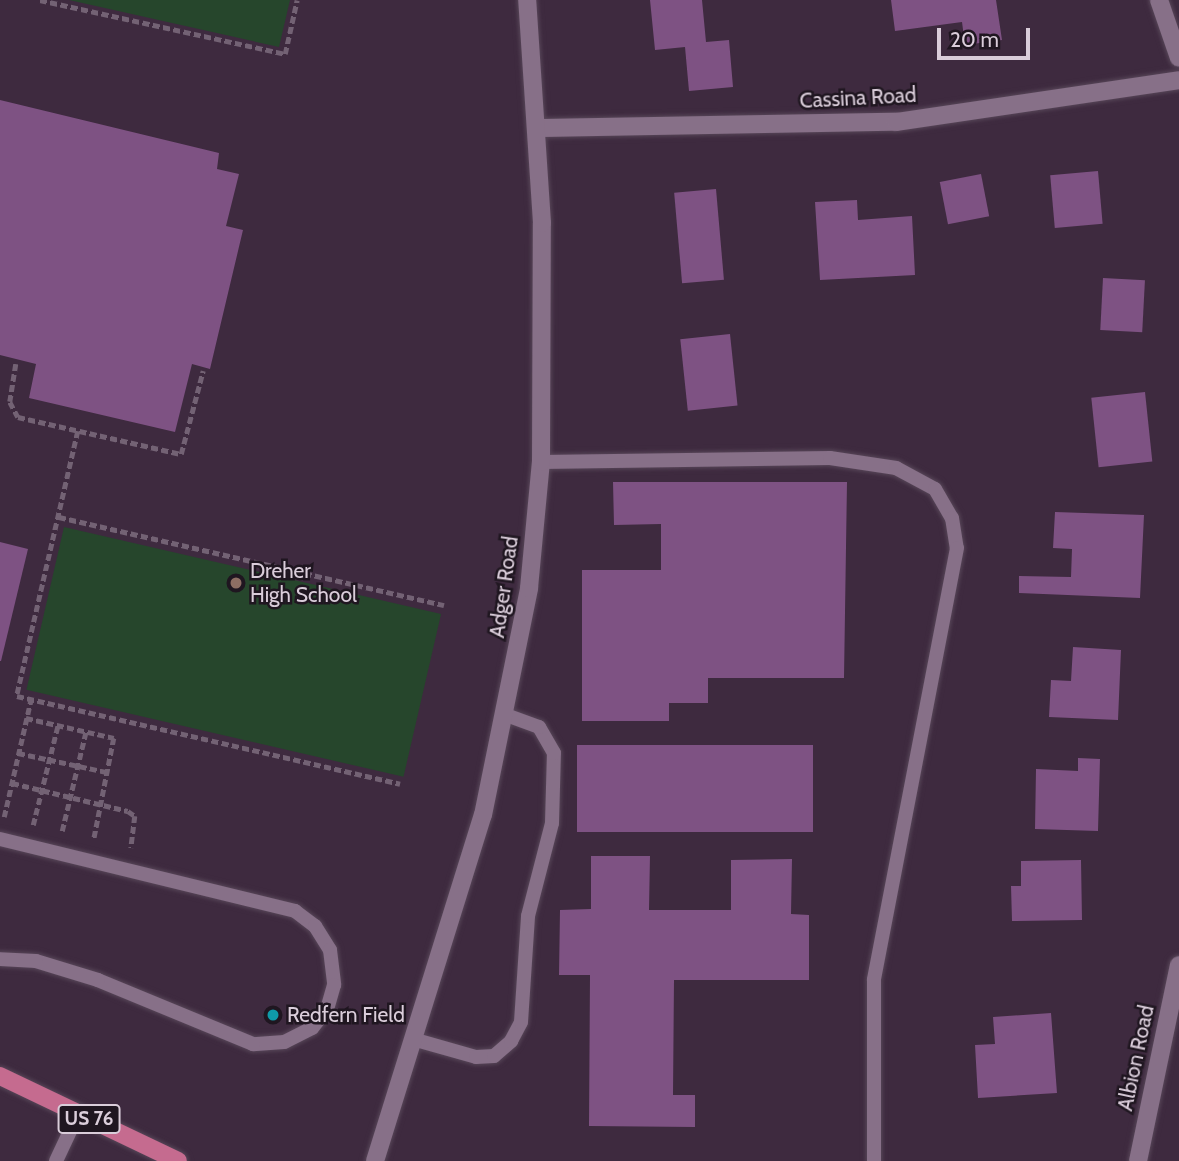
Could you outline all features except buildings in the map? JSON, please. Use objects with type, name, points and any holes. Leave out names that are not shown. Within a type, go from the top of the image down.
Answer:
[{"type":"main road","name":"US 76","points":[[0,1076],[178,1161]]},
{"type":"street","name":"Adger Road","points":[[375,1161],[416,1040],[483,815],[506,715],[530,589],[541,462],[542,223],[527,0]]},
{"type":"street","points":[[1159,0],[1179,58]]},
{"type":"street","name":"Cassina Road","points":[[537,128],[896,122],[1179,80]]},
{"type":"street","name":"Albion Road","points":[[1138,1161],[1179,965]]},
{"type":"lane","points":[[541,462],[830,458],[896,468],[936,489],[952,518],[957,548],[874,980],[874,1161]]},
{"type":"lane","points":[[416,1040],[476,1057],[494,1056],[511,1041],[521,1021],[528,916],[552,822],[554,753],[538,727],[506,715]]},
{"type":"lane","points":[[0,839],[280,905],[315,926],[330,950],[335,972],[331,998],[321,1020],[299,1037],[268,1045],[232,1040],[62,968],[21,958],[0,959]]},
{"type":"lane","points":[[56,1161],[78,1114]]},
{"type":"path","points":[[40,0],[285,54],[297,0]]},
{"type":"path","points":[[16,364],[10,395],[13,411],[24,419],[181,454],[203,371]]},
{"type":"path","points":[[78,431],[17,696],[400,785]]},
{"type":"path","points":[[59,517],[443,605]]},
{"type":"path","points":[[4,817],[30,699]]},
{"type":"path","points":[[26,718],[114,738],[94,839]]},
{"type":"path","points":[[33,825],[58,725]]},
{"type":"path","points":[[62,831],[86,731]]},
{"type":"path","points":[[18,753],[107,772]]},
{"type":"path","points":[[12,783],[101,804],[135,816],[131,848]]},
{"type":"green space","points":[[69,0],[290,0],[279,47]]},
{"type":"green space","points":[[64,527],[441,614],[404,777],[26,690]]},
{"type":"place","name":"Dreher High School","points":[[236,583]]},
{"type":"place","name":"Redfern Field","points":[[273,1015]]}]
